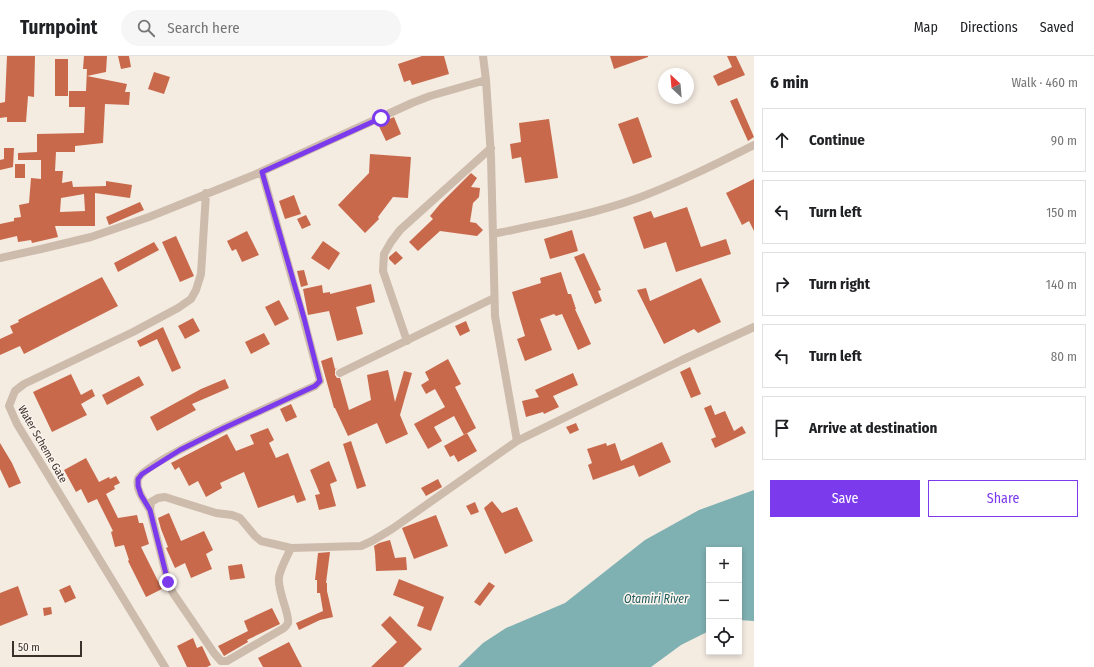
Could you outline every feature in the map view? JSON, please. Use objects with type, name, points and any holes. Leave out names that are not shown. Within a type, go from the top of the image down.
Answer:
[{"type":"street","points":[[482,56],[486,80],[491,148],[495,316],[516,441]]},
{"type":"street","points":[[0,258],[91,238],[149,217],[206,193],[262,172],[412,103],[430,96],[486,80]]},
{"type":"street","points":[[493,234],[555,222],[636,198],[668,186],[754,145]]},
{"type":"street","points":[[407,341],[383,271],[384,254],[400,230],[491,148]]},
{"type":"street","points":[[262,172],[304,318],[320,381],[315,386],[218,431],[147,469],[138,479],[138,486],[141,495],[150,510],[168,582],[173,593],[221,661],[227,662],[284,628],[288,622],[288,617],[280,592],[279,578],[291,548]]},
{"type":"street","name":"Water Scheme Gate","points":[[165,667],[17,424],[9,406],[15,390],[24,384],[133,332],[178,308],[191,299],[196,290],[201,274],[206,193]]},
{"type":"street","points":[[340,373],[494,298]]},
{"type":"street","points":[[150,510],[151,502],[158,498],[165,497],[216,514],[232,515],[240,518],[261,541],[291,548],[361,546],[392,529],[516,441],[682,360],[754,327]]},
{"type":"water","name":"Otamiri River","points":[[754,490],[754,621],[742,620],[742,547],[706,547],[706,632],[681,645],[651,667],[458,667],[483,643],[506,628],[565,603],[645,540],[699,510]]},
{"type":"building","points":[[7,56],[35,56],[34,97],[28,96],[26,122],[7,122],[7,117],[0,118],[0,103],[5,102]]},
{"type":"building","points":[[84,56],[107,56],[106,72],[87,76],[127,84],[125,92],[130,92],[129,105],[105,104],[103,143],[75,146],[75,152],[56,152],[55,171],[63,171],[62,183],[72,181],[73,187],[106,186],[106,181],[132,185],[130,198],[95,193],[95,226],[55,226],[58,237],[32,243],[31,240],[18,242],[17,236],[0,240],[0,224],[14,221],[14,218],[21,217],[19,205],[29,203],[31,178],[41,179],[41,160],[18,160],[18,153],[37,152],[37,134],[84,133],[85,107],[69,107],[69,91],[86,91],[87,69],[83,69]],"holes":[[[84,194],[85,211],[60,212],[61,198]]]},
{"type":"building","points":[[118,56],[129,56],[131,67],[121,69]]},
{"type":"building","points":[[422,56],[444,56],[449,74],[412,85],[410,80],[404,82],[398,64]]},
{"type":"building","points":[[610,56],[648,56],[648,57],[614,69]]},
{"type":"building","points":[[727,56],[736,56],[745,75],[718,86],[713,76],[732,67]]},
{"type":"building","points":[[55,59],[68,59],[68,96],[55,96]]},
{"type":"building","points":[[154,72],[170,77],[164,94],[148,89]]},
{"type":"building","points":[[737,98],[754,137],[748,141],[730,101]]},
{"type":"building","points":[[394,117],[401,134],[386,141],[378,124]]},
{"type":"building","points":[[638,117],[652,157],[633,164],[618,124]]},
{"type":"building","points":[[549,119],[558,178],[525,183],[521,157],[512,159],[510,144],[521,142],[519,123]]},
{"type":"building","points":[[4,148],[14,148],[13,167],[0,170],[0,160],[4,159]]},
{"type":"building","points":[[370,154],[411,157],[408,198],[393,197],[378,217],[379,219],[365,233],[338,205],[369,173]]},
{"type":"building","points":[[15,164],[25,164],[25,178],[15,178]]},
{"type":"building","points":[[471,173],[477,178],[471,187],[480,188],[479,197],[473,203],[470,222],[476,223],[483,230],[477,236],[440,231],[418,251],[409,242],[433,219],[430,216]]},
{"type":"building","points":[[754,179],[754,231],[749,221],[742,225],[726,193]]},
{"type":"building","points":[[294,195],[301,214],[285,219],[279,201]]},
{"type":"building","points":[[140,202],[144,210],[109,225],[106,217]]},
{"type":"building","points":[[687,207],[701,247],[726,239],[731,254],[676,272],[666,242],[644,249],[633,217],[651,211],[654,218]]},
{"type":"building","points":[[306,215],[311,225],[302,229],[297,219]]},
{"type":"building","points":[[572,230],[578,251],[550,259],[544,239]]},
{"type":"building","points":[[247,231],[259,255],[242,262],[236,249],[232,251],[227,241]]},
{"type":"building","points":[[176,236],[194,276],[180,282],[162,242]]},
{"type":"building","points":[[323,241],[340,253],[329,270],[311,258]]},
{"type":"building","points":[[154,242],[159,250],[118,272],[114,263]]},
{"type":"building","points":[[396,251],[403,258],[395,265],[389,257]]},
{"type":"building","points":[[584,253],[601,290],[598,291],[602,301],[595,304],[574,257]]},
{"type":"building","points":[[304,270],[308,285],[301,287],[297,271]]},
{"type":"building","points":[[561,272],[568,294],[571,294],[575,309],[591,344],[578,350],[562,314],[556,316],[554,314],[540,319],[552,350],[525,361],[517,339],[525,336],[512,292],[541,283],[540,278]]},
{"type":"building","points":[[102,277],[118,306],[24,354],[20,346],[0,355],[0,339],[13,333],[10,326],[19,322],[18,320]]},
{"type":"building","points":[[701,278],[721,322],[698,333],[694,329],[664,344],[637,290],[646,288],[650,301]]},
{"type":"building","points":[[371,284],[375,302],[356,307],[363,334],[337,341],[329,311],[308,315],[303,289],[322,285],[323,293],[330,292],[330,294]]},
{"type":"building","points":[[279,300],[289,319],[275,326],[265,307]]},
{"type":"building","points":[[193,318],[200,331],[185,339],[178,326]]},
{"type":"building","points":[[466,321],[470,331],[460,336],[455,326]]},
{"type":"building","points":[[163,327],[181,368],[172,372],[157,339],[140,347],[137,341]]},
{"type":"building","points":[[264,333],[270,344],[251,354],[245,342]]},
{"type":"building","points":[[332,357],[335,369],[337,368],[335,370],[335,375],[337,378],[340,378],[349,410],[371,400],[367,375],[388,370],[395,402],[404,371],[412,373],[400,415],[408,434],[386,444],[377,423],[348,436],[334,408],[321,361]]},
{"type":"building","points":[[448,359],[461,384],[455,387],[476,428],[464,435],[454,416],[434,427],[442,441],[428,449],[414,424],[445,407],[435,389],[426,394],[421,385],[429,380],[425,372]]},
{"type":"building","points":[[690,367],[701,394],[691,398],[680,372]]},
{"type":"building","points":[[573,373],[578,385],[553,396],[559,407],[544,414],[543,412],[526,417],[522,401],[539,397],[535,390]]},
{"type":"building","points":[[71,374],[81,395],[92,389],[95,396],[81,404],[87,415],[52,432],[33,392]]},
{"type":"building","points":[[139,376],[144,385],[107,405],[102,395]]},
{"type":"building","points":[[225,379],[229,388],[192,404],[196,410],[157,431],[150,417],[201,389]]},
{"type":"building","points":[[291,404],[297,417],[286,422],[280,409]]},
{"type":"building","points":[[711,405],[715,415],[725,411],[734,431],[742,426],[746,433],[715,448],[711,439],[716,437],[704,408]]},
{"type":"building","points":[[576,423],[579,430],[570,434],[566,427]]},
{"type":"building","points":[[268,428],[274,440],[269,443],[276,458],[288,453],[306,500],[297,503],[294,495],[258,508],[244,472],[220,483],[222,488],[206,497],[198,481],[189,486],[179,467],[175,470],[171,463],[227,434],[236,451],[254,444],[250,435]]},
{"type":"building","points":[[467,433],[477,451],[458,462],[454,455],[450,457],[444,446]]},
{"type":"building","points":[[351,441],[366,486],[357,489],[343,444]]},
{"type":"building","points":[[662,442],[671,462],[639,477],[634,465],[593,480],[588,465],[592,463],[587,449],[606,443],[607,446],[615,443],[621,461]]},
{"type":"building","points":[[0,443],[12,463],[21,483],[9,488],[0,469]]},
{"type":"building","points":[[86,458],[99,482],[109,477],[110,479],[116,476],[120,483],[114,486],[115,489],[106,494],[118,518],[137,515],[139,523],[143,523],[149,544],[141,547],[162,589],[146,597],[128,561],[129,560],[124,545],[115,547],[111,532],[113,531],[97,499],[88,503],[81,489],[76,492],[64,470]]},
{"type":"building","points":[[329,461],[337,481],[330,484],[336,506],[319,510],[315,495],[320,494],[310,470]]},
{"type":"building","points":[[438,479],[442,487],[426,496],[421,488]]},
{"type":"building","points":[[492,501],[502,513],[517,507],[533,541],[505,554],[484,508]]},
{"type":"building","points":[[475,502],[479,512],[471,515],[466,506]]},
{"type":"building","points":[[169,513],[181,541],[204,531],[213,550],[206,554],[212,569],[191,578],[185,563],[175,568],[166,548],[168,547],[158,518]]},
{"type":"building","points":[[436,515],[448,546],[414,559],[402,528]]},
{"type":"building","points":[[390,540],[395,558],[406,557],[407,570],[376,571],[374,546]]},
{"type":"building","points":[[330,552],[326,583],[333,617],[320,620],[299,630],[296,623],[323,611],[320,593],[317,593],[317,580],[315,580],[318,553]]},
{"type":"building","points":[[242,564],[245,578],[230,580],[228,566]]},
{"type":"building","points":[[399,579],[444,597],[431,631],[417,626],[424,607],[393,595]]},
{"type":"building","points":[[489,582],[495,586],[480,606],[474,602]]},
{"type":"building","points":[[70,585],[76,598],[65,603],[59,590]]},
{"type":"building","points":[[18,586],[28,615],[0,626],[0,593]]},
{"type":"building","points":[[51,607],[52,614],[44,616],[43,608]]},
{"type":"building","points":[[272,608],[280,624],[247,640],[248,642],[224,656],[218,646],[248,631],[244,621]]},
{"type":"building","points":[[390,616],[422,649],[403,667],[371,667],[397,642],[381,625]]},
{"type":"building","points":[[193,638],[197,648],[202,646],[211,665],[207,667],[187,667],[177,646]]},
{"type":"building","points":[[289,642],[302,667],[263,667],[258,658]]},
{"type":"route","points":[[168,582],[150,510],[141,495],[138,486],[138,479],[147,469],[180,450],[315,386],[320,381],[304,318],[262,172],[381,118]]}]
